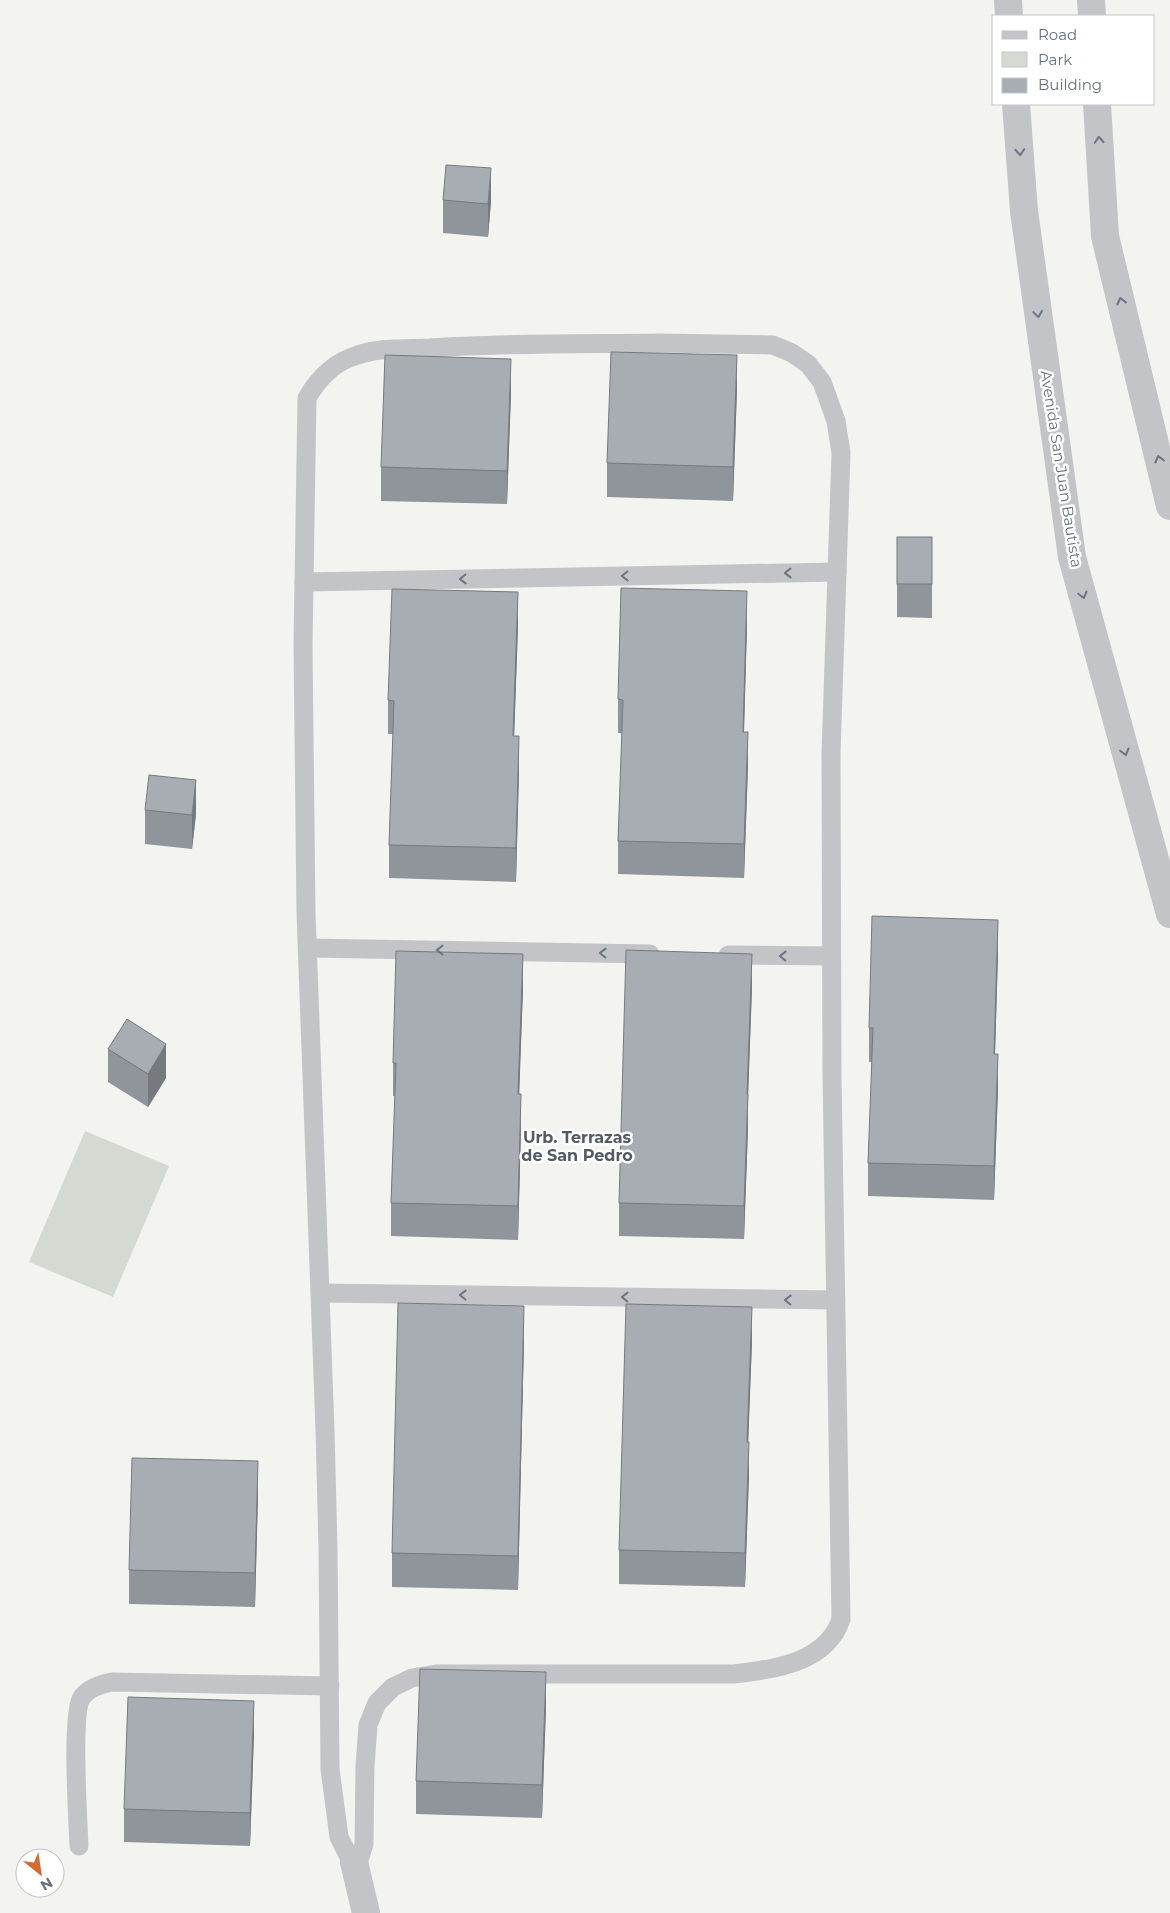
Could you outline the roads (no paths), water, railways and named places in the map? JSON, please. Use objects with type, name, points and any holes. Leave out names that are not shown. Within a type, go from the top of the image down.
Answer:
[{"type":"street","points":[[1008,0],[1009,15]]},
{"type":"street","points":[[1091,0],[1092,15]]},
{"type":"street","name":"Avenida San Juan Bautista","points":[[1016,105],[1024,211],[1072,557],[1170,914]]},
{"type":"street","points":[[1097,105],[1105,236],[1170,506]]},
{"type":"street","points":[[354,1862],[366,1913]]},
{"type":"lane","points":[[620,343],[773,345],[792,353],[808,364],[822,382],[836,421],[841,453],[836,572],[831,754],[831,956],[842,1610],[839,1627],[830,1641],[815,1653],[797,1661],[767,1670],[734,1674],[436,1674],[412,1678],[399,1684],[393,1687],[377,1703],[368,1725],[365,1766],[364,1844],[360,1857],[354,1862],[346,1851],[337,1825],[330,1769],[328,1548],[308,948],[303,655],[307,398],[323,375],[333,367],[359,354],[373,351],[446,347],[620,343]]},
{"type":"lane","points":[[304,582],[836,572]]},
{"type":"lane","points":[[308,948],[663,954]]},
{"type":"lane","points":[[713,955],[831,956]]},
{"type":"lane","points":[[321,1293],[836,1300]]},
{"type":"lane","points":[[79,1846],[76,1749],[80,1702],[89,1691],[97,1686],[112,1682],[330,1686]]},
{"type":"district","name":"Urb. Terrazas de San Pedro","points":[[577,1146]]}]
